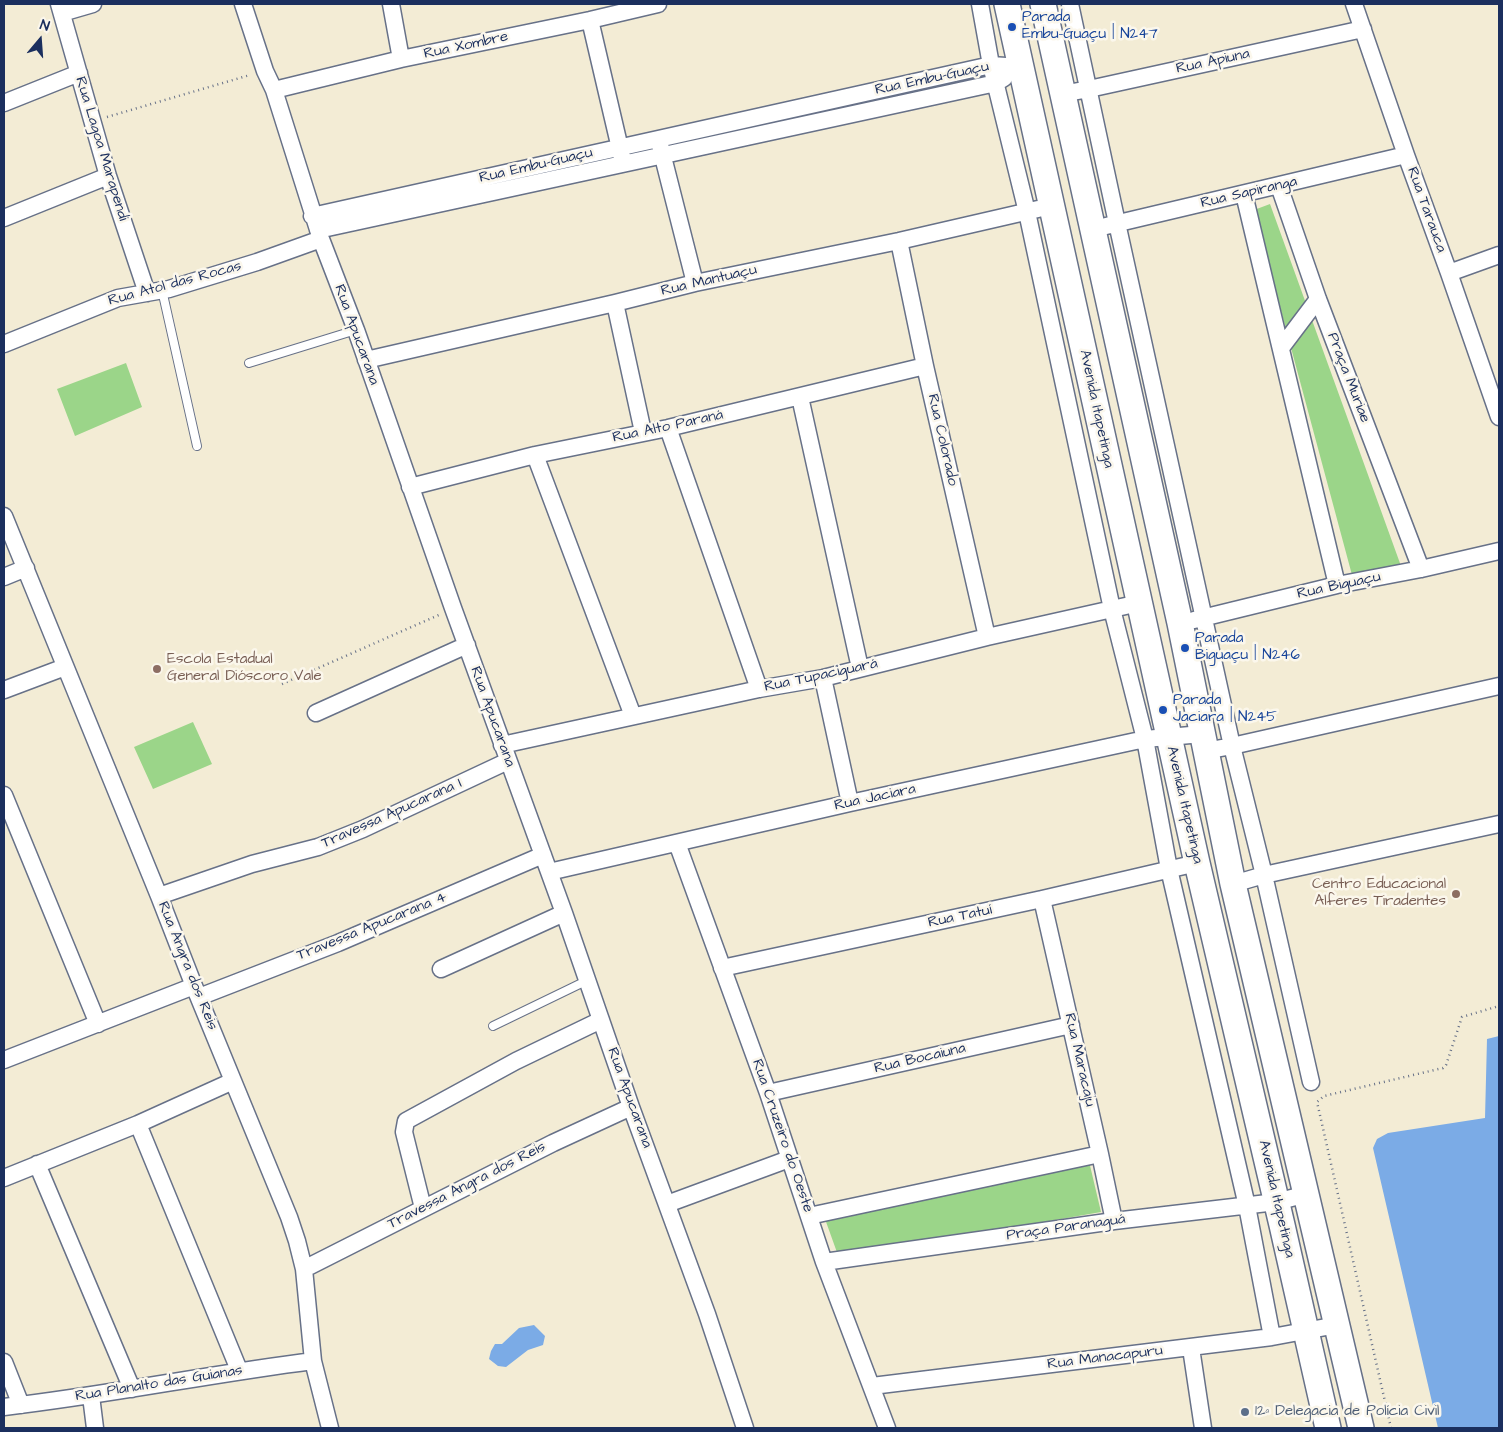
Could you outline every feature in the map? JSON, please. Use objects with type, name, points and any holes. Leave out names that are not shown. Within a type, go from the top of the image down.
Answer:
[{"type":"main road","name":"Avenida Itapetinga","points":[[1007,4],[1139,603],[1157,738],[1197,863],[1328,1428]]},
{"type":"main road","name":"Avenida Itapetinga","points":[[1043,4],[1180,623],[1233,884],[1361,1428]]},
{"type":"main road","points":[[1021,67],[1055,60]]},
{"type":"main road","points":[[1082,344],[1116,336]]},
{"type":"street","points":[[60,8],[93,4]]},
{"type":"street","name":"Rua Apucarana","points":[[243,4],[265,71],[274,90],[317,228],[356,330],[453,608],[588,980],[631,1107],[707,1314],[745,1428]]},
{"type":"street","points":[[391,4],[401,59]]},
{"type":"street","name":"Rua Xombre","points":[[274,90],[401,59],[658,4]]},
{"type":"street","name":"Avenida Itapetinga","points":[[980,4],[991,65],[1027,212],[1112,609],[1157,738],[1170,869],[1247,1206],[1272,1337]]},
{"type":"street","points":[[1070,4],[1232,746],[1311,1082]]},
{"type":"street","name":"Rua Tarauca","points":[[1354,4],[1499,417]]},
{"type":"street","name":"Rua Lagoa Marapendi","points":[[60,8],[108,176],[154,292]]},
{"type":"street","points":[[590,20],[624,164]]},
{"type":"street","name":"Rua Apiuna","points":[[1062,94],[1363,29]]},
{"type":"street","name":"Rua Embu-Guaçu","points":[[317,228],[658,138],[991,65],[1021,67]]},
{"type":"street","name":"Rua Embu-Guaçu","points":[[317,228],[662,156],[996,83],[1021,67]]},
{"type":"street","points":[[4,103],[79,73]]},
{"type":"street","points":[[658,138],[695,283]]},
{"type":"street","name":"Rua Sapiranga","points":[[1092,230],[1406,155]]},
{"type":"street","points":[[4,218],[108,176]]},
{"type":"street","name":"Praça Muriae","points":[[1279,186],[1318,299],[1421,569]]},
{"type":"street","points":[[1244,194],[1337,585]]},
{"type":"street","name":"Rua Mantuaçu","points":[[366,360],[695,283],[899,241],[1052,206]]},
{"type":"street","name":"Rua Atol das Rocas","points":[[4,344],[118,298],[154,292],[257,262],[317,228]]},
{"type":"street","name":"Rua Colorado","points":[[899,241],[925,366],[987,637]]},
{"type":"street","points":[[1449,273],[1499,255]]},
{"type":"street","points":[[1281,348],[1318,299]]},
{"type":"street","points":[[615,303],[643,432]]},
{"type":"street","name":"Rua Alto Paraná","points":[[410,487],[535,455],[668,428],[925,366]]},
{"type":"street","points":[[800,397],[860,668]]},
{"type":"street","points":[[668,428],[759,689]]},
{"type":"street","points":[[535,455],[633,716]]},
{"type":"street","name":"Rua Angra dos Reis","points":[[4,516],[289,1217],[304,1269],[313,1361],[330,1428]]},
{"type":"street","name":"Rua Biguaçu","points":[[1180,623],[1205,619],[1337,585],[1421,569],[1499,551]]},
{"type":"street","points":[[4,577],[26,568]]},
{"type":"street","name":"Rua Tupaciguará","points":[[505,753],[633,716],[759,689],[823,678],[987,637],[1139,603]]},
{"type":"street","points":[[316,713],[467,645]]},
{"type":"street","points":[[4,690],[65,667]]},
{"type":"street","points":[[823,678],[850,803]]},
{"type":"street","name":"Rua Jaciara","points":[[549,872],[850,803],[1157,738],[1232,746],[1499,686]]},
{"type":"street","name":"Travessa Apucarana I","points":[[159,896],[252,864],[318,847],[363,829],[505,753]]},
{"type":"street","points":[[4,795],[98,1024]]},
{"type":"street","points":[[1233,884],[1499,824]]},
{"type":"street","name":"Rua Cruzeiro do Oeste","points":[[677,843],[768,1093],[824,1262],[887,1428]]},
{"type":"street","name":"Travessa Apucarana 4","points":[[4,1060],[98,1024],[338,942],[543,856]]},
{"type":"street","name":"Rua Tatuí","points":[[722,968],[1042,899],[1197,863]]},
{"type":"street","name":"Rua Maracaju","points":[[1042,899],[1072,1025],[1114,1221]]},
{"type":"street","points":[[441,969],[564,913]]},
{"type":"street","points":[[423,1208],[404,1132],[404,1124],[408,1119],[516,1061],[601,1020]]},
{"type":"street","name":"Rua Bocaiuna","points":[[768,1093],[1072,1025]]},
{"type":"street","points":[[4,1178],[138,1124],[233,1081]]},
{"type":"street","name":"Travessa Angra dos Reis","points":[[304,1269],[553,1143],[631,1107]]},
{"type":"street","points":[[138,1124],[239,1370]]},
{"type":"street","points":[[810,1216],[1100,1154]]},
{"type":"street","points":[[667,1204],[789,1159]]},
{"type":"street","points":[[37,1164],[132,1389]]},
{"type":"street","name":"Praça Paranaguá","points":[[824,1262],[1114,1221],[1276,1202],[1307,1194]]},
{"type":"street","name":"Rua Manacapuru","points":[[872,1386],[1191,1348],[1306,1332],[1337,1324]]},
{"type":"street","points":[[1191,1348],[1203,1428]]},
{"type":"street","name":"Rua Planalto das Guianas","points":[[4,1407],[90,1396],[239,1370],[313,1361]]},
{"type":"street","points":[[4,1362],[21,1405]]},
{"type":"street","points":[[90,1396],[95,1428]]},
{"type":"lane","points":[[154,292],[197,446]]},
{"type":"lane","points":[[249,363],[356,330]]},
{"type":"lane","points":[[492,1026],[588,980]]},
{"type":"path","points":[[93,121],[265,71]]},
{"type":"path","points":[[282,684],[453,608]]},
{"type":"path","points":[[1391,1428],[1317,1102],[1324,1096],[1443,1068],[1446,1065],[1462,1017],[1499,1006]]},
{"type":"green space","points":[[1270,204],[1401,566],[1352,575],[1254,210]]},
{"type":"green space","points":[[126,363],[142,407],[75,436],[57,389]]},
{"type":"green space","points":[[193,722],[212,764],[153,789],[134,747]]},
{"type":"green space","points":[[1088,1157],[1101,1212],[839,1258],[825,1219]]},
{"type":"water","points":[[1499,1036],[1499,1428],[1438,1428],[1373,1148],[1377,1139],[1388,1133],[1485,1118],[1487,1039]]},
{"type":"water","points":[[534,1325],[545,1336],[543,1345],[528,1350],[506,1367],[498,1366],[489,1359],[495,1344],[502,1344],[519,1328]]},
{"type":"place","name":"Parada Embu-Guaçu | N247","points":[[1012,27]]},
{"type":"place","name":"Parada Biguaçu | N246","points":[[1185,648]]},
{"type":"place","name":"Escola Estadual General Dióscoro Vale","points":[[157,669]]},
{"type":"place","name":"Parada Jaciara | N245","points":[[1163,710]]},
{"type":"place","name":"Centro Educacional Alferes Tiradentes","points":[[1456,894]]},
{"type":"place","name":"12ª Delegacia de Polícia Civil","points":[[1245,1412]]}]
